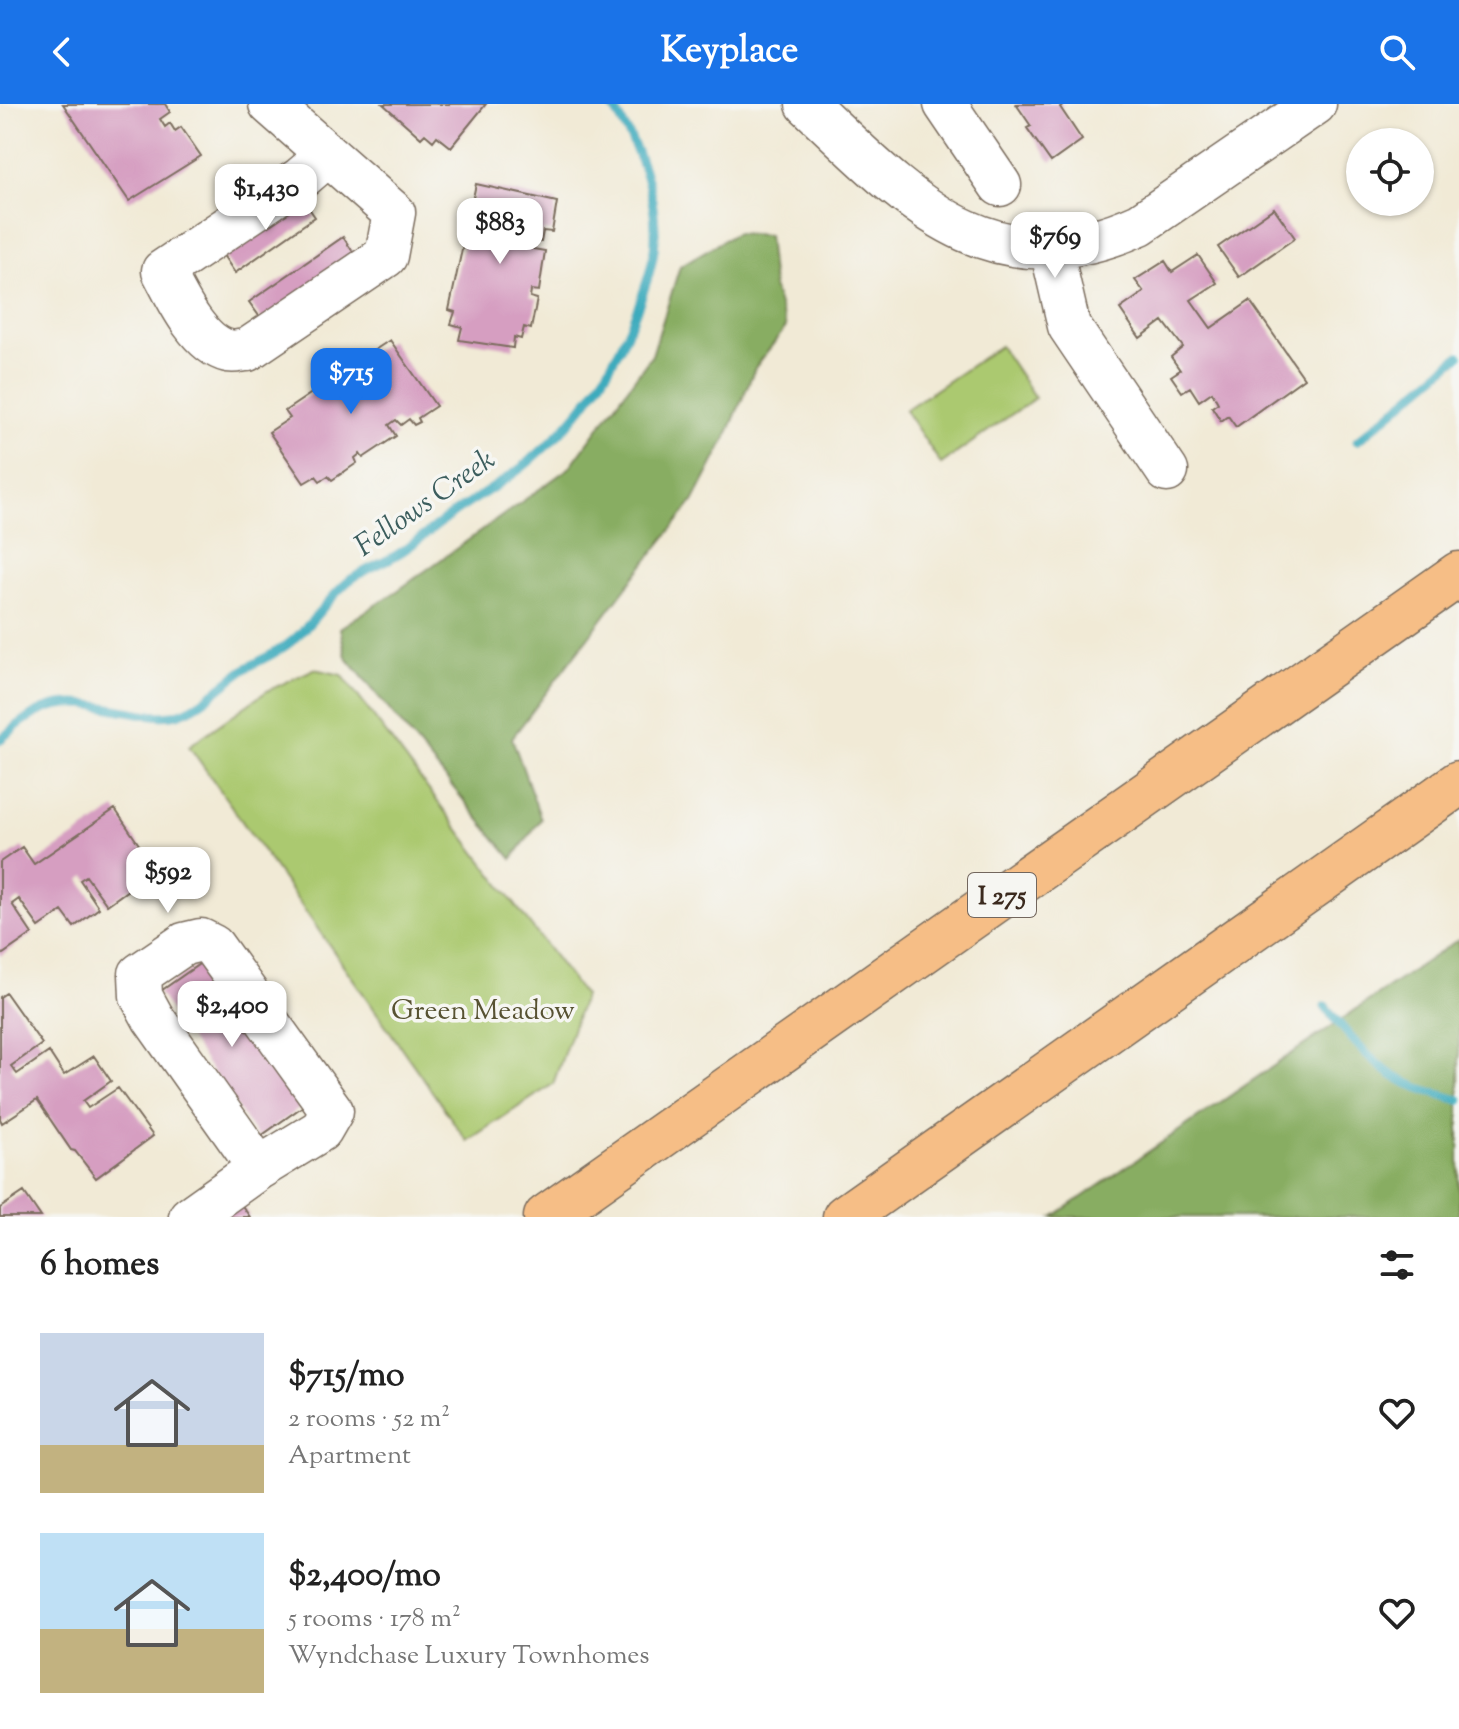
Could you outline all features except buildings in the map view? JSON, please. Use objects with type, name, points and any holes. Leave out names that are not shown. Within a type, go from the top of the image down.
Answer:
[{"type":"highway","name":"I 275","points":[[546,1217],[1459,574]]},
{"type":"highway","points":[[845,1217],[1459,783]]},
{"type":"street","points":[[270,104],[394,213],[386,256],[247,350],[228,352],[204,338],[179,303],[163,271],[300,179],[328,155]]},
{"type":"street","points":[[809,104],[906,196],[933,215],[985,240],[1017,247],[1051,248],[1113,237],[1140,224],[1307,106]]},
{"type":"street","points":[[945,104],[1000,185]]},
{"type":"street","points":[[1051,248],[1069,326],[1167,471]]},
{"type":"street","points":[[190,1217],[259,1168],[321,1130],[332,1111],[213,946],[201,940],[184,944],[140,974],[141,996],[153,1018],[259,1168]]},
{"type":"green space","points":[[736,233],[768,235],[773,287],[786,327],[755,368],[726,438],[693,502],[512,738],[541,819],[512,859],[346,657],[340,628],[569,468],[652,355],[680,266]]},
{"type":"green space","points":[[1000,346],[1035,398],[941,464],[905,410]]},
{"type":"green space","name":"Green Meadow","points":[[314,669],[342,675],[584,996],[553,1084],[467,1141],[189,746],[267,691]]},
{"type":"green space","points":[[1459,939],[1459,1217],[1053,1217]]},
{"type":"waterway","name":"Fellows Creek","points":[[0,740],[35,714],[64,704],[165,716],[197,705],[245,669],[292,641],[350,580],[405,550],[512,475],[567,426],[596,389],[620,349],[652,264],[655,221],[649,185],[637,151],[611,104]]},
{"type":"waterway","points":[[1357,441],[1459,356]]},
{"type":"waterway","points":[[1325,1006],[1363,1050],[1389,1073],[1414,1086],[1459,1100]]}]
